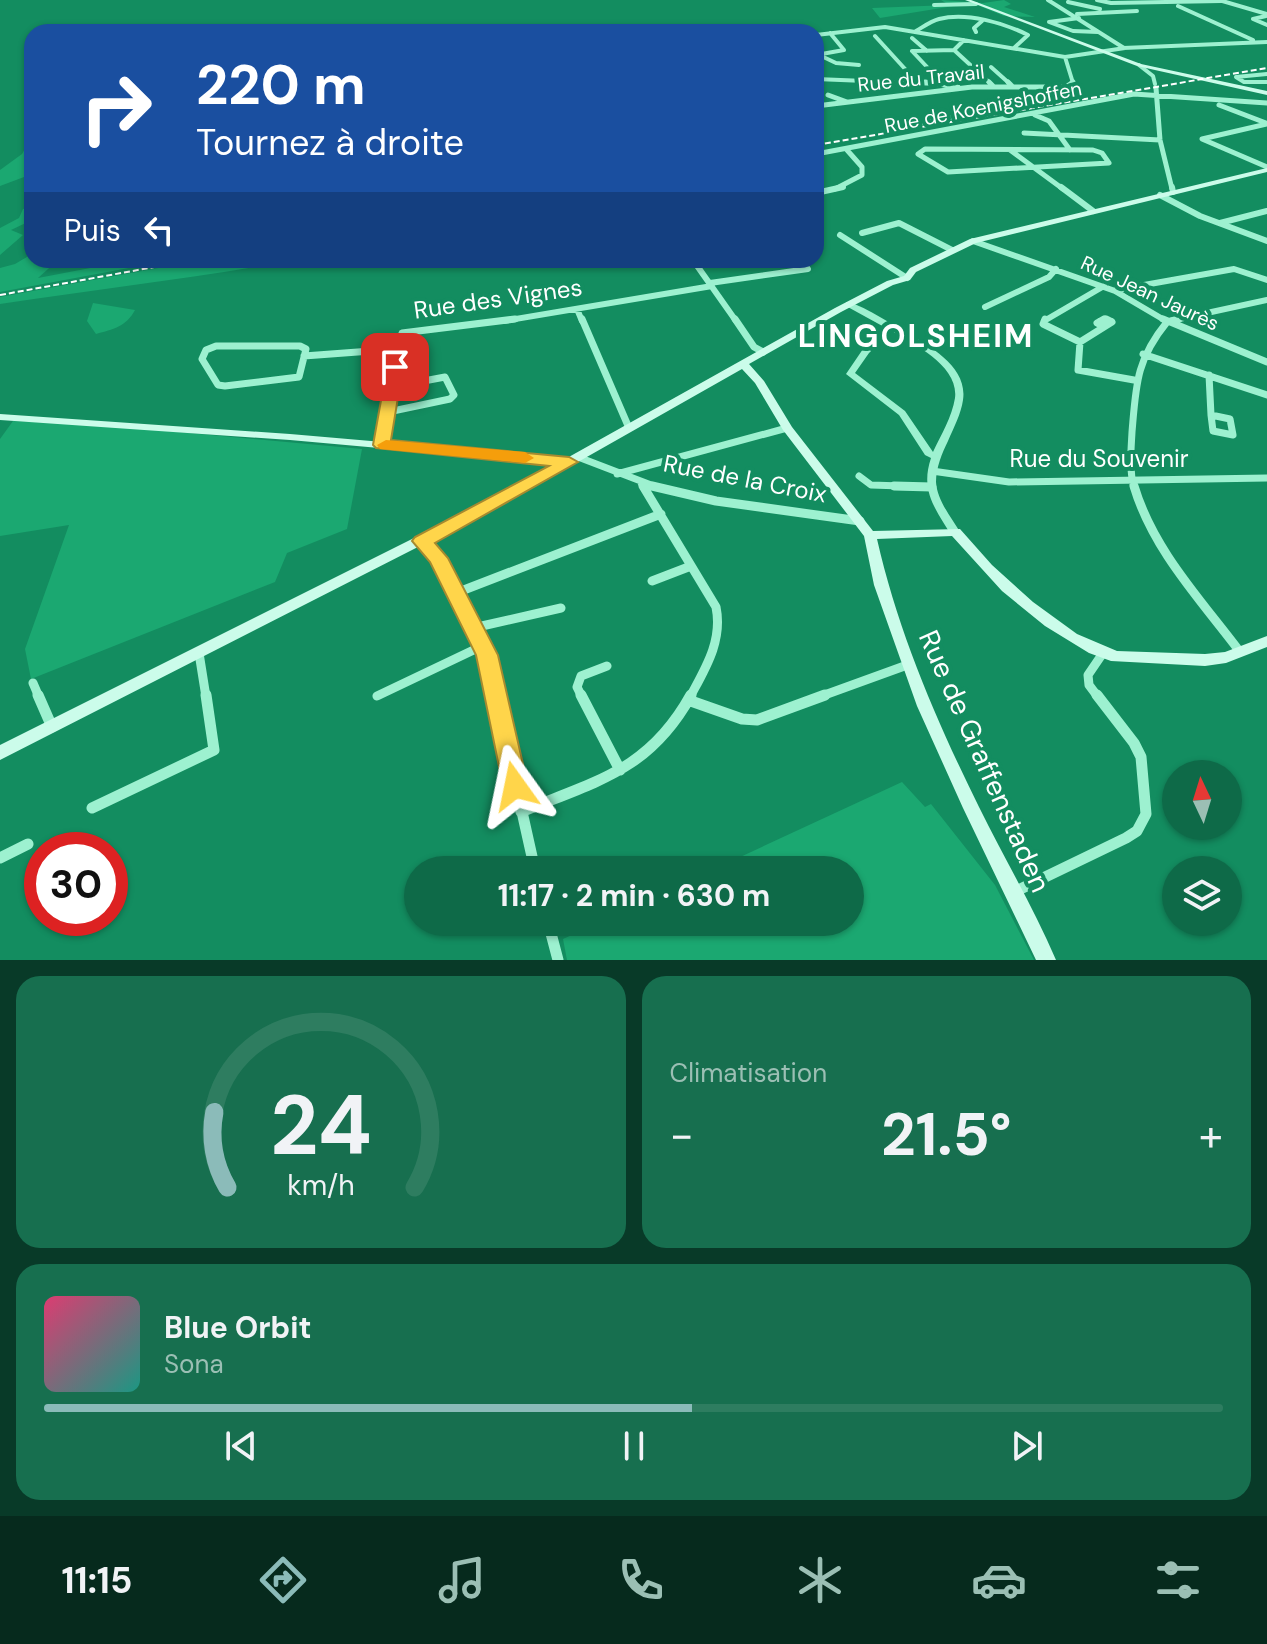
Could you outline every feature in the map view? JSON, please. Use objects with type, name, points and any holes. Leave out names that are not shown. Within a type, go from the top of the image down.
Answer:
[{"type":"main road","points":[[967,0],[1139,65],[1267,93]]},
{"type":"main road","points":[[0,753],[422,541],[574,460],[849,304],[907,278],[913,270],[952,250],[973,241],[1267,168]]},
{"type":"main road","points":[[743,364],[759,381],[787,428],[871,538],[957,534],[992,572],[1041,614],[1103,653],[1205,660],[1240,652],[1267,641]]},
{"type":"main road","points":[[0,417],[574,460]]},
{"type":"main road","name":"Rue de Graffenstaden","points":[[871,538],[881,585],[910,664],[965,795],[1046,960]]},
{"type":"street","points":[[1048,0],[1125,48]]},
{"type":"street","points":[[1097,0],[1220,1],[1267,15]]},
{"type":"street","points":[[1167,0],[1257,42]]},
{"type":"street","points":[[1068,2],[1107,13]]},
{"type":"street","points":[[934,5],[976,4]]},
{"type":"street","points":[[1098,32],[1073,31],[1049,22],[1107,13],[1134,12],[1146,16]]},
{"type":"street","points":[[1267,15],[1253,19],[1267,25]]},
{"type":"street","points":[[916,32],[938,19],[960,18],[1007,25],[1028,35],[1014,48]]},
{"type":"street","points":[[976,32],[974,28],[982,21]]},
{"type":"street","points":[[824,34],[879,27],[1065,57],[1125,48],[1267,42]]},
{"type":"street","points":[[824,53],[844,50],[830,33]]},
{"type":"street","points":[[875,36],[916,81]]},
{"type":"street","points":[[912,38],[927,51]]},
{"type":"street","points":[[943,84],[912,51],[954,50],[965,40]]},
{"type":"street","points":[[954,50],[993,86]]},
{"type":"street","points":[[824,57],[836,63],[859,65]]},
{"type":"street","name":"Rue du Travail","points":[[824,105],[963,88],[1072,85],[1065,57]]},
{"type":"street","points":[[1139,65],[1153,76],[1160,140],[1173,192]]},
{"type":"street","points":[[991,67],[1013,87]]},
{"type":"street","points":[[1267,74],[1236,77],[1244,82],[1267,82]]},
{"type":"street","points":[[824,79],[916,81],[963,88]]},
{"type":"street","points":[[899,126],[1045,102],[1030,87]]},
{"type":"street","name":"Rue de Koenigshoffen","points":[[824,153],[1156,89],[1207,100]]},
{"type":"street","points":[[828,95],[848,102]]},
{"type":"street","points":[[1207,100],[1267,103]]},
{"type":"street","points":[[1207,100],[1267,124]]},
{"type":"street","points":[[1033,114],[1049,121],[1070,150]]},
{"type":"street","points":[[1267,124],[1202,139],[1267,168]]},
{"type":"street","points":[[1024,133],[1160,140]]},
{"type":"street","points":[[925,149],[1009,150],[1098,151],[1109,163],[944,171],[918,154],[925,149]]},
{"type":"street","points":[[824,191],[842,188],[862,175],[862,167],[847,150]]},
{"type":"street","points":[[1009,150],[1093,211]]},
{"type":"street","points":[[1160,195],[1219,223],[1267,241]]},
{"type":"street","points":[[1219,223],[1266,212]]},
{"type":"street","points":[[862,233],[899,223],[952,250]]},
{"type":"street","points":[[840,235],[907,278]]},
{"type":"street","name":"Rue Jean Jaurès","points":[[973,241],[1104,286],[1167,322],[1267,362]]},
{"type":"street","points":[[699,268],[754,347],[763,352]]},
{"type":"street","name":"Rue des Vignes","points":[[382,445],[402,333],[500,322],[807,268]]},
{"type":"street","points":[[985,307],[1049,277],[1056,269]]},
{"type":"street","points":[[1115,291],[1210,271],[1236,269],[1267,280]]},
{"type":"street","points":[[1080,342],[1050,329],[1043,324],[1044,320],[1104,286]]},
{"type":"street","points":[[1240,652],[1163,548],[1143,510],[1132,479],[1134,380],[1143,354],[1167,322],[1267,300]]},
{"type":"street","points":[[1254,303],[1267,309]]},
{"type":"street","points":[[849,304],[931,354],[953,372],[960,386],[956,410],[932,471],[932,487],[957,534]]},
{"type":"street","points":[[577,309],[629,428]]},
{"type":"street","points":[[1080,342],[1104,327]]},
{"type":"street","points":[[890,328],[866,351],[850,374],[902,413],[928,453],[936,457]]},
{"type":"street","points":[[1080,342],[1078,370],[1134,380]]},
{"type":"street","points":[[216,346],[300,346],[306,349],[304,356],[299,377],[292,380],[225,386],[218,385],[202,359],[206,350],[216,346]]},
{"type":"street","points":[[304,356],[398,349]]},
{"type":"street","points":[[1143,354],[1267,395]]},
{"type":"street","points":[[1209,375],[1211,415]]},
{"type":"street","points":[[388,412],[450,399],[454,395],[445,377],[392,387]]},
{"type":"street","points":[[616,474],[787,428]]},
{"type":"street","name":"Rue de la Croix","points":[[574,460],[696,498],[861,522]]},
{"type":"street","name":"Rue du Souvenir","points":[[932,471],[1009,482],[1267,478]]},
{"type":"street","points":[[859,476],[871,485],[932,487]]},
{"type":"street","points":[[521,812],[620,770],[660,741],[688,700],[719,640],[720,620],[716,607],[640,481]]},
{"type":"street","points":[[649,495],[666,489]]},
{"type":"street","points":[[456,593],[661,514]]},
{"type":"street","points":[[422,541],[438,558],[487,655],[532,856]]},
{"type":"street","points":[[652,581],[691,566]]},
{"type":"street","points":[[473,628],[561,608]]},
{"type":"street","points":[[377,696],[482,646]]},
{"type":"street","points":[[92,808],[214,750],[199,653]]},
{"type":"street","points":[[1014,893],[1126,838],[1137,831],[1146,814],[1141,757],[1134,743],[1089,685],[1089,667],[1103,653]]},
{"type":"street","points":[[688,700],[742,719],[757,720],[910,664]]},
{"type":"street","points":[[607,666],[581,676],[577,687],[620,770]]},
{"type":"street","points":[[33,683],[52,727]]},
{"type":"street","points":[[0,858],[24,846]]},
{"type":"street","points":[[552,936],[558,960]]},
{"type":"green space","points":[[941,0],[983,3],[1004,0],[1011,4],[1004,7],[1035,17],[1004,16],[972,3],[880,18],[872,8],[949,5]]},
{"type":"green space","points":[[24,151],[24,177],[0,186],[0,170]]},
{"type":"green space","points":[[23,209],[24,224],[11,230],[23,235],[0,255],[0,228],[19,218]]},
{"type":"green space","points":[[24,259],[24,268],[49,268],[38,278],[90,268],[129,268],[0,292],[0,268]]},
{"type":"green space","points":[[158,268],[246,268],[0,304],[0,297]]},
{"type":"green space","points":[[93,303],[135,310],[123,324],[96,334],[87,321]]},
{"type":"green space","points":[[13,421],[103,425],[362,449],[347,529],[287,553],[275,582],[31,679],[25,649],[69,525],[0,536],[0,439]]},
{"type":"green space","points":[[902,782],[925,807],[931,804],[995,885],[1034,960],[567,960],[563,939],[570,936],[864,936],[864,856],[742,856]]},
{"type":"railway","points":[[824,144],[1267,68]]},
{"type":"railway","points":[[0,295],[149,268]]},
{"type":"slow traffic","points":[[386,445],[525,458]]},
{"type":"district","name":"LINGOLSHEIM","points":[[916,336]]},
{"type":"route","points":[[395,367],[382,445],[569,462],[422,541],[438,558],[487,655],[515,786]]}]
